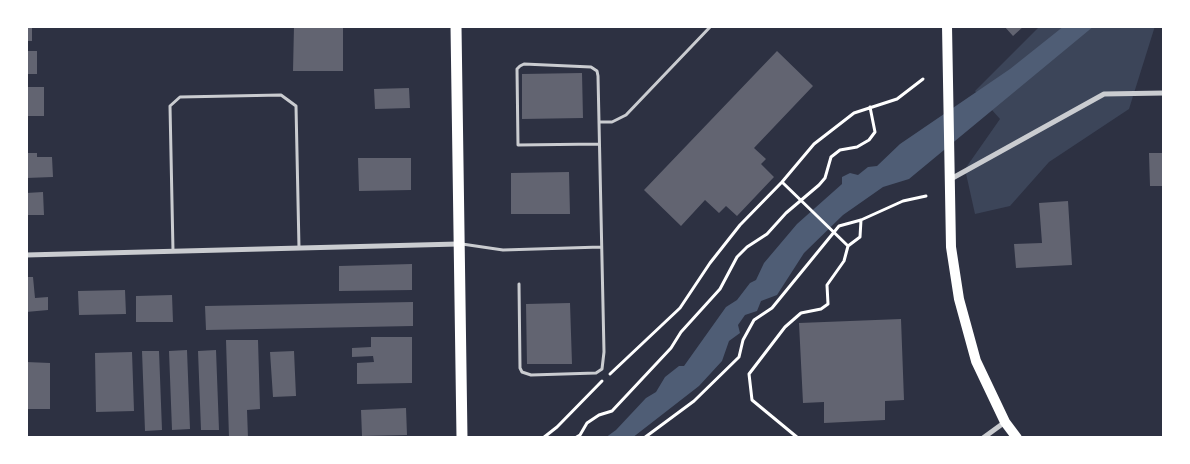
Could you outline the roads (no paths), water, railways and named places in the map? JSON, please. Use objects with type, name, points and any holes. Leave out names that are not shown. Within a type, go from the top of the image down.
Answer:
[{"type":"highway","points":[[456,26],[462,438]]},
{"type":"main road","points":[[947,26],[950,247],[959,299],[976,361],[1005,422],[1017,438]]},
{"type":"street","points":[[949,181],[1104,94],[1164,93]]},
{"type":"street","points":[[26,255],[459,244]]},
{"type":"street","points":[[982,438],[1005,422]]},
{"type":"lane","points":[[600,122],[612,122],[626,115],[711,26]]},
{"type":"lane","points":[[519,284],[520,368],[522,372],[531,375],[596,373],[602,370],[604,352],[600,122],[596,71],[592,67],[524,64],[517,69],[518,145],[599,144]]},
{"type":"lane","points":[[173,251],[170,106],[180,97],[282,95],[296,106],[298,248]]},
{"type":"lane","points":[[459,244],[503,250],[602,247]]}]
